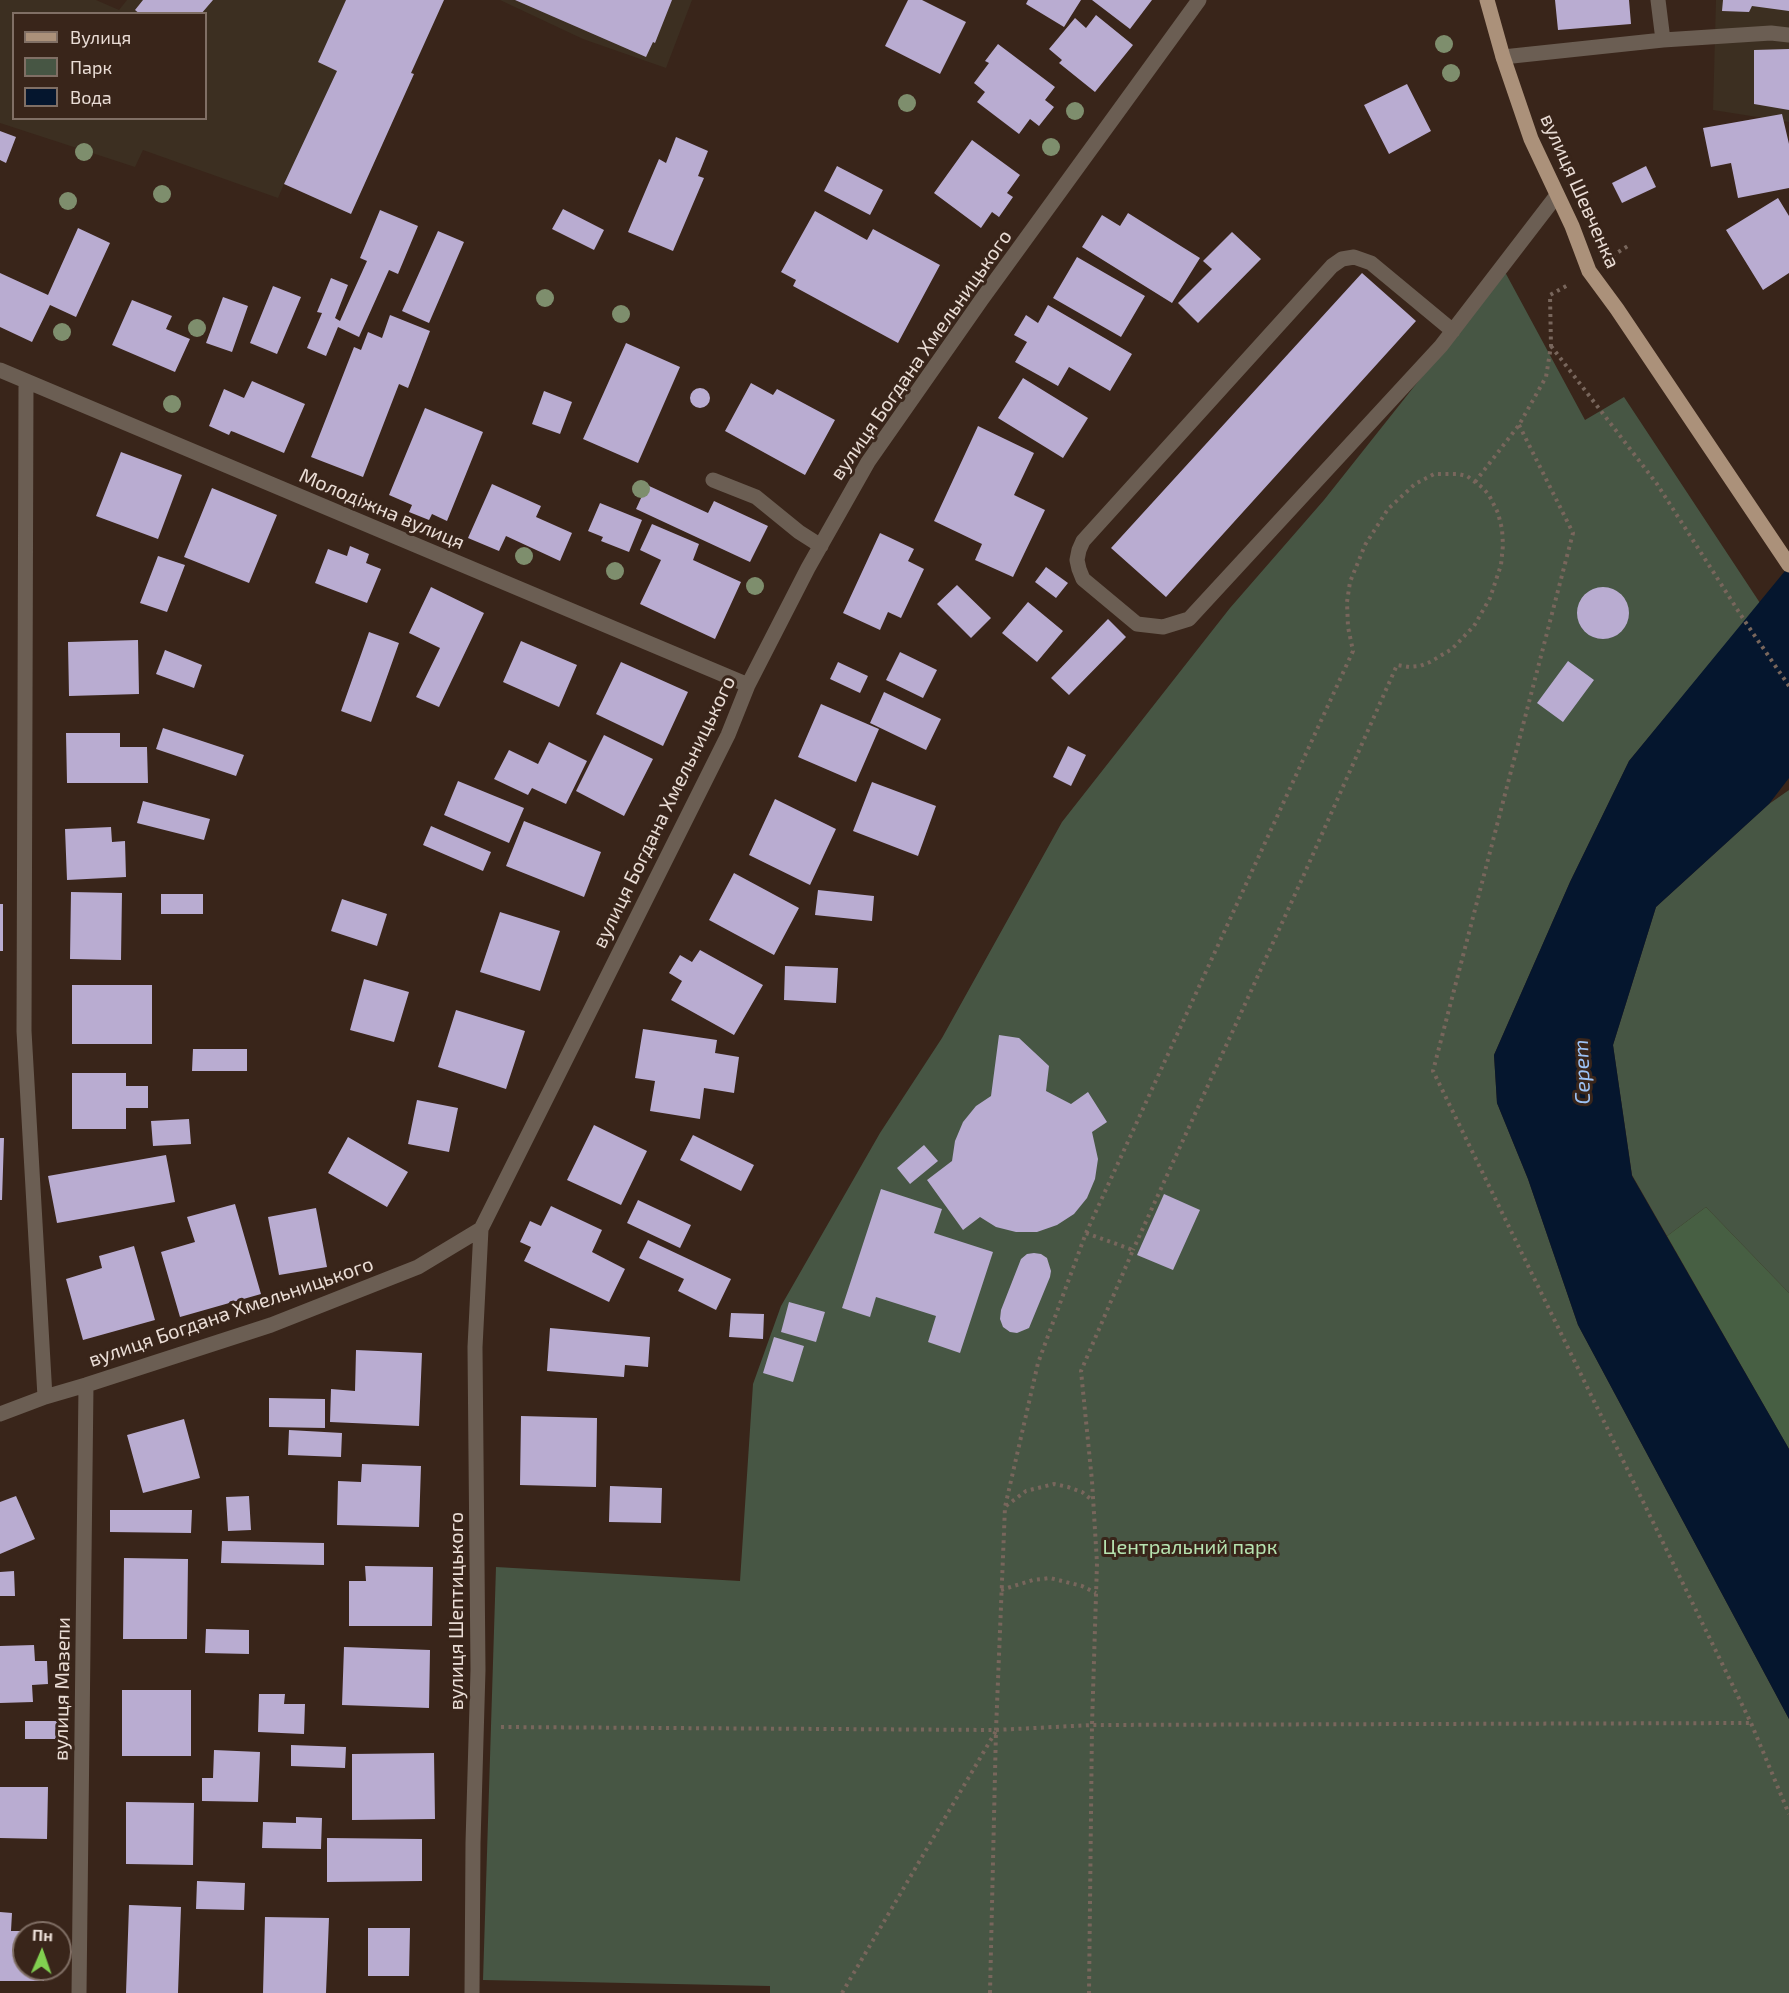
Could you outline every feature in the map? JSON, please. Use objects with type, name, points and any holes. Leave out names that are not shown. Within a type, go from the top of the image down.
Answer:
[{"type":"main road","name":"вулиця Шевченка","points":[[1487,0],[1503,57],[1531,139],[1572,226],[1589,271],[1789,565]]},
{"type":"street","name":"вулиця Богдана Хмельницького","points":[[0,1414],[45,1397],[271,1325],[418,1268],[481,1229],[728,735],[748,685],[868,462],[982,299],[1199,0]]},
{"type":"street","points":[[1658,0],[1663,40]]},
{"type":"street","points":[[1503,57],[1663,40],[1771,33],[1789,35]]},
{"type":"street","points":[[1453,330],[1371,262],[1354,257],[1342,259],[1332,266],[1083,541],[1078,550],[1077,560],[1083,579],[1137,624],[1163,627],[1189,619],[1441,346],[1557,195]]},
{"type":"street","name":"Молодіжна вулиця","points":[[0,370],[748,685]]},
{"type":"street","points":[[26,382],[24,1030],[45,1397]]},
{"type":"street","points":[[712,480],[756,497],[799,532],[821,546]]},
{"type":"street","name":"вулиця Шептицького","points":[[472,1993],[478,1670],[475,1347],[481,1229]]},
{"type":"street","name":"вулиця Мазепи","points":[[79,1993],[86,1385]]},
{"type":"path","points":[[1475,482],[1519,425],[1545,377],[1551,346],[1657,484],[1789,686]]},
{"type":"path","points":[[1519,425],[1573,533],[1433,1071],[1751,1723],[1789,1814]]},
{"type":"path","points":[[990,1993],[996,1730],[1005,1507],[1038,1363],[1086,1233],[1353,651],[1348,627],[1347,602],[1350,582],[1365,545],[1388,509],[1415,484],[1434,474],[1467,476],[1483,488],[1494,504],[1502,529],[1501,564],[1490,598],[1474,626],[1452,649],[1420,666],[1397,666],[1293,900],[1132,1250],[1081,1371],[1097,1563],[1092,1725],[1089,1993]]},
{"type":"path","points":[[1086,1233],[1132,1250]]},
{"type":"path","points":[[1005,1507],[1026,1491],[1054,1484],[1082,1492],[1093,1501]]},
{"type":"path","points":[[1001,1590],[1033,1580],[1050,1578],[1082,1586],[1096,1593]]},
{"type":"path","points":[[477,1726],[996,1730],[1092,1725],[1751,1723]]},
{"type":"path","points":[[842,1993],[996,1730]]},
{"type":"shaded area","points":[[0,0],[96,0],[119,10],[127,0],[444,0],[412,72],[414,74],[351,214],[284,184],[278,198],[143,150],[135,167],[0,123]]},
{"type":"shaded area","points":[[500,0],[692,0],[666,68],[583,39]]},
{"type":"shaded area","points":[[1716,0],[1789,0],[1789,122],[1713,110]]},
{"type":"green space","name":"Центральний парк","points":[[1505,272],[1585,420],[1624,397],[1760,603],[1629,761],[1570,882],[1494,1055],[1497,1103],[1528,1179],[1578,1325],[1789,1719],[1789,1993],[770,1993],[770,1986],[483,1980],[496,1567],[740,1581],[753,1384],[781,1306],[880,1133],[942,1038],[1062,822],[1230,608],[1324,500]]},
{"type":"green space","points":[[1789,790],[1789,1293],[1706,1207],[1667,1236],[1632,1175],[1613,1045],[1656,907],[1769,804]]},
{"type":"green space","points":[[1706,1207],[1789,1293],[1789,1449],[1667,1236]]},
{"type":"water","name":"Серет","points":[[1789,566],[1789,778],[1769,804],[1656,907],[1613,1045],[1632,1176],[1789,1449],[1789,1719],[1578,1325],[1528,1179],[1497,1103],[1494,1055],[1570,882],[1629,761]]},
{"type":"building","points":[[143,0],[213,0],[203,12],[138,12],[135,10]]},
{"type":"building","points":[[346,0],[444,0],[411,73],[414,74],[351,214],[284,184],[337,71],[318,62]]},
{"type":"building","points":[[515,0],[672,0],[655,43],[653,42],[646,57]]},
{"type":"building","points":[[908,0],[922,0],[966,22],[940,74],[885,46]]},
{"type":"building","points":[[1028,0],[1081,0],[1064,27],[1026,4]]},
{"type":"building","points":[[1092,0],[1152,0],[1130,29]]},
{"type":"building","points":[[1555,0],[1629,0],[1631,24],[1558,30]]},
{"type":"building","points":[[1723,0],[1789,0],[1789,11],[1752,6],[1749,12],[1722,11]]},
{"type":"building","points":[[1096,15],[1133,45],[1095,92],[1059,63],[1062,60],[1049,49],[1075,18],[1086,28]]},
{"type":"building","points":[[998,44],[1055,87],[1045,100],[1054,107],[1039,126],[1030,119],[1019,134],[977,102],[985,92],[974,83],[989,63],[985,61]]},
{"type":"building","points":[[1789,49],[1789,110],[1754,104],[1754,50]]},
{"type":"building","points":[[1407,84],[1431,131],[1389,154],[1364,105]]},
{"type":"building","points":[[1782,114],[1789,144],[1789,188],[1738,198],[1731,163],[1711,167],[1703,128]]},
{"type":"building","points":[[0,131],[16,137],[6,163],[0,160]]},
{"type":"building","points":[[676,137],[708,151],[698,176],[704,178],[673,251],[628,232],[659,159],[666,163]]},
{"type":"building","points":[[972,140],[1020,175],[1007,193],[1013,197],[999,217],[992,212],[981,228],[934,193]]},
{"type":"building","points":[[837,166],[883,190],[870,215],[824,191]]},
{"type":"building","points":[[1646,166],[1656,187],[1622,203],[1612,183]]},
{"type":"building","points":[[1778,198],[1789,216],[1789,273],[1763,290],[1726,230]]},
{"type":"building","points":[[563,209],[604,230],[594,250],[552,229]]},
{"type":"building","points":[[380,210],[418,226],[398,274],[389,270],[359,337],[338,327],[326,356],[307,348],[322,313],[317,312],[331,278],[348,285],[335,318],[340,321],[367,261],[360,258]]},
{"type":"building","points":[[815,211],[867,240],[873,229],[940,265],[898,343],[793,286],[796,280],[781,272]]},
{"type":"building","points":[[1128,213],[1200,258],[1172,303],[1082,247],[1102,215],[1120,226]]},
{"type":"building","points":[[78,228],[110,243],[76,317],[50,305],[32,342],[0,327],[0,273],[48,295]]},
{"type":"building","points":[[438,231],[464,242],[429,323],[402,311]]},
{"type":"building","points":[[1232,232],[1261,259],[1198,323],[1178,303],[1212,269],[1203,261]]},
{"type":"building","points":[[1077,257],[1145,296],[1121,337],[1053,298]]},
{"type":"building","points":[[1362,273],[1416,321],[1166,597],[1111,548]]},
{"type":"building","points":[[273,286],[301,297],[277,354],[250,343]]},
{"type":"building","points":[[223,297],[248,306],[232,352],[206,343]]},
{"type":"building","points":[[132,300],[172,316],[166,329],[190,339],[175,372],[112,345]]},
{"type":"building","points":[[1048,305],[1132,354],[1110,391],[1069,367],[1058,386],[1015,362],[1027,342],[1014,335],[1026,315],[1038,323]]},
{"type":"building","points":[[390,315],[430,331],[408,388],[399,384],[363,477],[311,457],[354,347],[361,350],[368,332],[382,338]]},
{"type":"building","points":[[626,343],[680,367],[638,463],[583,439]]},
{"type":"building","points":[[1023,378],[1088,418],[1063,458],[998,418]]},
{"type":"building","points":[[252,381],[305,404],[284,453],[234,432],[231,431],[229,435],[209,426],[224,389],[244,398]]},
{"type":"building","points":[[751,383],[773,395],[777,389],[835,420],[805,475],[725,431]]},
{"type":"building","points":[[700,388],[707,391],[710,398],[707,405],[700,408],[693,405],[690,398],[693,391]]},
{"type":"building","points":[[544,391],[572,402],[560,434],[532,424]]},
{"type":"building","points":[[425,408],[483,432],[447,521],[432,514],[429,520],[409,512],[412,505],[389,495]]},
{"type":"building","points":[[978,426],[1034,453],[1014,495],[1045,510],[1013,577],[975,560],[982,544],[934,521]]},
{"type":"building","points":[[121,452],[182,475],[158,539],[96,516]]},
{"type":"building","points":[[492,484],[541,506],[536,517],[572,533],[560,561],[506,536],[499,551],[468,538]]},
{"type":"building","points":[[647,485],[708,513],[714,501],[768,526],[750,562],[636,509]]},
{"type":"building","points":[[212,488],[277,515],[249,583],[184,557]]},
{"type":"building","points":[[600,503],[642,520],[629,552],[601,541],[603,537],[588,531]]},
{"type":"building","points":[[652,524],[699,544],[693,560],[741,582],[715,639],[640,604],[661,560],[640,550]]},
{"type":"building","points":[[880,533],[914,549],[908,561],[924,569],[901,618],[888,612],[880,630],[843,613]]},
{"type":"building","points":[[350,546],[369,554],[366,563],[381,569],[367,603],[315,583],[328,549],[347,556]]},
{"type":"building","points":[[158,556],[185,565],[167,612],[140,603]]},
{"type":"building","points":[[1046,567],[1068,583],[1056,598],[1035,582]]},
{"type":"building","points":[[957,585],[991,618],[971,638],[937,604]]},
{"type":"building","points":[[431,587],[484,613],[439,707],[416,697],[440,648],[409,633]]},
{"type":"building","points":[[1603,587],[1617,591],[1625,599],[1629,613],[1625,627],[1617,635],[1603,639],[1589,635],[1581,627],[1577,613],[1581,599],[1589,591]]},
{"type":"building","points":[[1028,602],[1063,631],[1037,662],[1002,633]]},
{"type":"building","points":[[1108,619],[1126,637],[1069,695],[1051,678]]},
{"type":"building","points":[[369,632],[399,643],[371,722],[341,711]]},
{"type":"building","points":[[138,640],[139,694],[69,696],[68,642]]},
{"type":"building","points":[[521,641],[577,665],[559,707],[503,682]]},
{"type":"building","points":[[165,650],[202,665],[194,688],[156,674]]},
{"type":"building","points":[[900,652],[937,670],[923,698],[886,680]]},
{"type":"building","points":[[1568,661],[1594,680],[1563,722],[1537,703]]},
{"type":"building","points":[[621,662],[688,692],[663,746],[596,714]]},
{"type":"building","points":[[838,662],[868,676],[860,693],[830,679]]},
{"type":"building","points":[[884,692],[941,719],[926,750],[870,723]]},
{"type":"building","points":[[821,704],[879,729],[856,782],[798,757]]},
{"type":"building","points":[[163,728],[244,755],[236,776],[156,749]]},
{"type":"building","points":[[66,733],[120,733],[120,747],[147,747],[148,783],[67,783]]},
{"type":"building","points":[[604,735],[653,759],[624,816],[576,791]]},
{"type":"building","points":[[549,742],[587,761],[566,804],[532,788],[528,795],[494,779],[509,750],[538,764]]},
{"type":"building","points":[[1068,746],[1086,755],[1071,786],[1053,777]]},
{"type":"building","points":[[458,781],[524,808],[509,843],[444,815]]},
{"type":"building","points":[[872,782],[936,806],[918,856],[853,831]]},
{"type":"building","points":[[775,799],[836,829],[810,885],[749,855]]},
{"type":"building","points":[[143,801],[210,819],[204,840],[137,823]]},
{"type":"building","points":[[524,821],[601,852],[584,897],[506,866]]},
{"type":"building","points":[[431,826],[491,852],[483,871],[423,845]]},
{"type":"building","points":[[111,827],[112,842],[125,841],[126,877],[67,880],[65,829]]},
{"type":"building","points":[[734,873],[799,908],[774,955],[709,920]]},
{"type":"building","points":[[818,890],[874,896],[872,921],[815,915]]},
{"type":"building","points":[[71,892],[122,893],[121,960],[70,959]]},
{"type":"building","points":[[161,894],[203,894],[203,914],[161,914]]},
{"type":"building","points":[[342,899],[387,914],[377,946],[331,931]]},
{"type":"building","points":[[0,904],[3,904],[3,951],[0,951]]},
{"type":"building","points":[[500,912],[560,931],[540,991],[480,972]]},
{"type":"building","points":[[700,950],[763,985],[734,1035],[671,1000],[682,981],[669,973],[680,955],[692,962]]},
{"type":"building","points":[[785,966],[838,968],[836,1003],[784,1000]]},
{"type":"building","points":[[364,979],[409,992],[394,1042],[350,1030]]},
{"type":"building","points":[[72,985],[152,985],[152,1044],[72,1044]]},
{"type":"building","points":[[456,1010],[525,1031],[506,1089],[438,1067]]},
{"type":"building","points":[[643,1029],[717,1040],[715,1053],[739,1057],[734,1093],[704,1088],[700,1119],[650,1111],[655,1081],[635,1078]]},
{"type":"building","points":[[999,1035],[1019,1038],[1049,1066],[1046,1091],[1071,1104],[1088,1092],[1107,1122],[1092,1132],[1098,1159],[1095,1179],[1087,1198],[1074,1214],[1057,1225],[1037,1232],[1016,1232],[996,1227],[980,1217],[963,1230],[927,1180],[952,1161],[955,1141],[963,1122],[976,1106],[991,1096]]},
{"type":"building","points":[[193,1049],[247,1049],[247,1071],[192,1071]]},
{"type":"building","points":[[72,1073],[126,1073],[126,1086],[148,1086],[148,1108],[126,1108],[126,1129],[72,1129]]},
{"type":"building","points":[[417,1100],[458,1108],[449,1152],[408,1144]]},
{"type":"building","points":[[189,1119],[191,1144],[153,1146],[151,1121]]},
{"type":"building","points":[[594,1125],[647,1151],[621,1205],[567,1180]]},
{"type":"building","points":[[693,1135],[754,1165],[741,1191],[680,1160]]},
{"type":"building","points":[[348,1137],[408,1172],[387,1207],[328,1173]]},
{"type":"building","points":[[0,1138],[4,1138],[2,1200],[0,1200]]},
{"type":"building","points":[[924,1145],[938,1161],[910,1184],[897,1168]]},
{"type":"building","points":[[166,1155],[175,1202],[57,1223],[48,1176]]},
{"type":"building","points":[[881,1189],[942,1209],[934,1233],[993,1252],[960,1353],[928,1342],[936,1316],[876,1297],[870,1317],[842,1308]]},
{"type":"building","points":[[1164,1194],[1200,1210],[1173,1270],[1137,1255]]},
{"type":"building","points":[[638,1200],[691,1225],[680,1248],[627,1223]]},
{"type":"building","points":[[235,1204],[261,1294],[180,1317],[161,1252],[195,1242],[187,1217]]},
{"type":"building","points":[[551,1206],[602,1230],[592,1252],[625,1269],[609,1302],[524,1261],[531,1247],[520,1242],[530,1221],[541,1226]]},
{"type":"building","points":[[316,1208],[327,1267],[279,1275],[268,1217]]},
{"type":"building","points":[[648,1240],[731,1279],[716,1310],[678,1291],[684,1279],[639,1258]]},
{"type":"building","points":[[134,1246],[155,1320],[83,1340],[66,1279],[102,1268],[99,1256]]},
{"type":"building","points":[[1034,1253],[1047,1258],[1051,1271],[1050,1277],[1029,1328],[1017,1333],[1010,1332],[1003,1327],[1000,1319],[1001,1310],[1021,1259],[1027,1254]]},
{"type":"building","points":[[789,1302],[825,1312],[816,1342],[781,1332]]},
{"type":"building","points":[[731,1313],[764,1314],[763,1339],[729,1337]]},
{"type":"building","points":[[550,1328],[650,1337],[648,1367],[625,1365],[624,1377],[547,1371]]},
{"type":"building","points":[[774,1337],[804,1346],[793,1382],[763,1373]]},
{"type":"building","points":[[356,1350],[422,1353],[419,1426],[330,1422],[331,1389],[355,1391]]},
{"type":"building","points":[[269,1398],[325,1399],[325,1428],[269,1427]]},
{"type":"building","points":[[521,1416],[597,1418],[596,1487],[520,1485]]},
{"type":"building","points":[[184,1419],[200,1478],[143,1493],[127,1435]]},
{"type":"building","points":[[289,1430],[342,1433],[341,1457],[288,1455]]},
{"type":"building","points":[[362,1464],[421,1466],[419,1527],[337,1525],[338,1481],[361,1482]]},
{"type":"building","points":[[610,1486],[662,1488],[661,1523],[609,1522]]},
{"type":"building","points":[[16,1496],[35,1539],[0,1554],[0,1502]]},
{"type":"building","points":[[249,1496],[251,1530],[228,1531],[226,1497]]},
{"type":"building","points":[[110,1510],[192,1510],[191,1533],[110,1532]]},
{"type":"building","points":[[222,1541],[324,1543],[324,1565],[221,1563]]},
{"type":"building","points":[[124,1558],[188,1559],[187,1639],[123,1639]]},
{"type":"building","points":[[365,1566],[433,1567],[432,1626],[349,1626],[349,1581],[366,1581]]},
{"type":"building","points":[[14,1571],[15,1596],[0,1596],[0,1572]]},
{"type":"building","points":[[206,1629],[249,1630],[249,1654],[205,1653]]},
{"type":"building","points":[[34,1645],[35,1661],[47,1661],[48,1684],[32,1685],[33,1702],[0,1703],[0,1646]]},
{"type":"building","points":[[344,1647],[430,1650],[429,1708],[342,1705]]},
{"type":"building","points":[[122,1690],[191,1690],[191,1756],[122,1756]]},
{"type":"building","points":[[259,1694],[285,1694],[284,1704],[305,1704],[304,1734],[258,1732]]},
{"type":"building","points":[[25,1721],[62,1721],[62,1739],[25,1739]]},
{"type":"building","points":[[291,1745],[346,1747],[345,1768],[291,1766]]},
{"type":"building","points":[[214,1750],[260,1752],[258,1802],[202,1801],[202,1778],[213,1778]]},
{"type":"building","points":[[434,1753],[435,1819],[352,1820],[352,1754]]},
{"type":"building","points":[[0,1787],[48,1787],[47,1839],[0,1838]]},
{"type":"building","points":[[126,1802],[194,1803],[193,1865],[126,1864]]},
{"type":"building","points":[[296,1817],[322,1818],[321,1849],[262,1848],[263,1822],[296,1823]]},
{"type":"building","points":[[327,1838],[422,1839],[422,1881],[327,1882]]},
{"type":"building","points":[[197,1881],[245,1883],[244,1910],[196,1909]]},
{"type":"building","points":[[129,1905],[181,1907],[178,1993],[126,1993]]},
{"type":"building","points":[[0,1912],[12,1913],[12,1981],[0,1981]]},
{"type":"building","points":[[265,1917],[329,1918],[326,1993],[263,1993]]},
{"type":"building","points":[[368,1928],[410,1928],[409,1976],[368,1976]]}]
